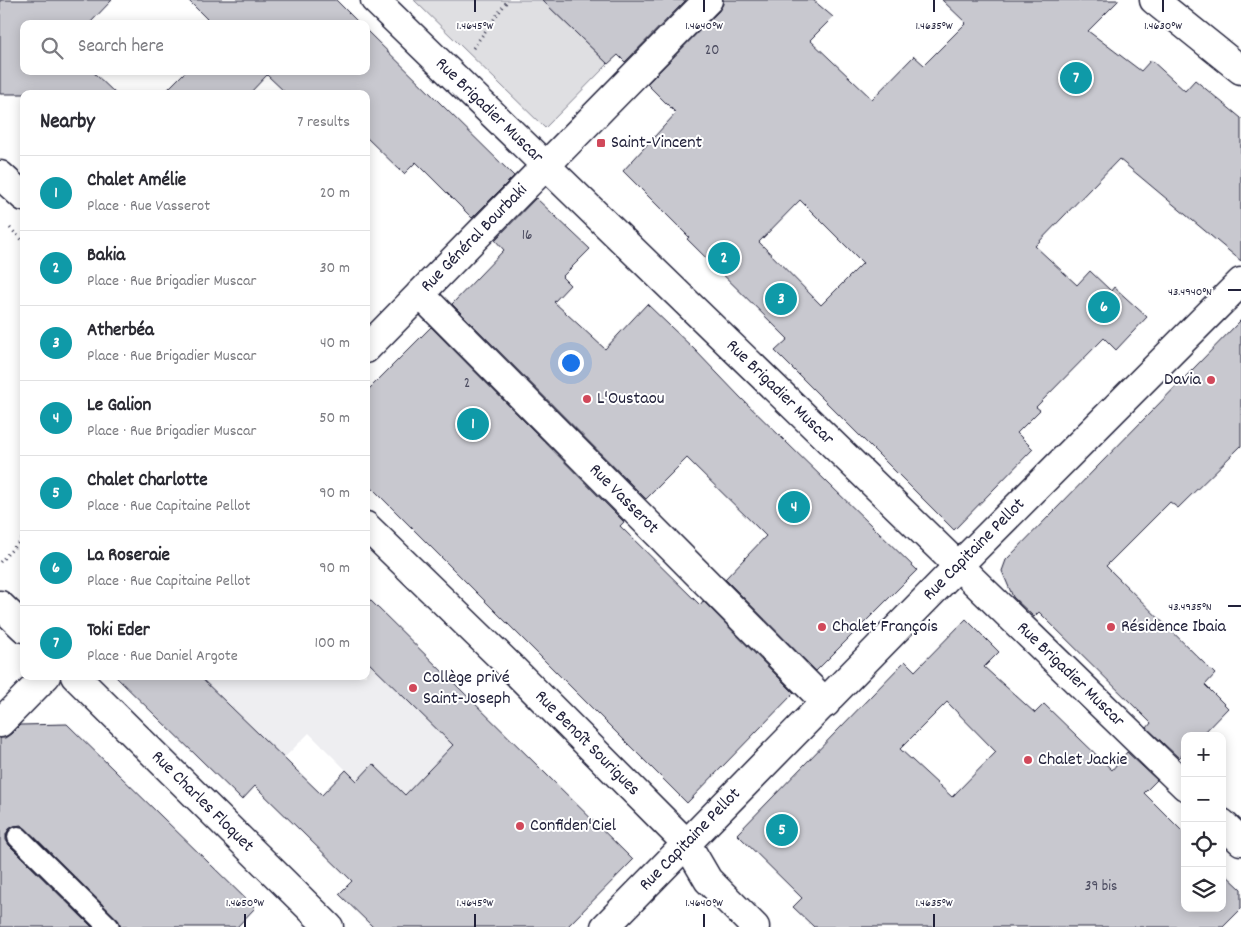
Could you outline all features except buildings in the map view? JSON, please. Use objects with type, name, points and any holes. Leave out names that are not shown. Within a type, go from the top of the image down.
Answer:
[{"type":"street","name":"Rue Brigadier Muscar","points":[[375,0],[1181,782]]},
{"type":"street","name":"Rue Général Bourbaki","points":[[370,345],[708,0]]},
{"type":"street","points":[[1154,0],[1241,70]]},
{"type":"street","points":[[0,175],[20,193]]},
{"type":"street","name":"Rue Capitaine Pellot","points":[[605,927],[958,566],[1241,282]]},
{"type":"street","name":"Rue Vasserot","points":[[420,294],[826,703]]},
{"type":"street","name":"Rue Benoît Sourigues","points":[[370,530],[512,667],[687,844],[708,880],[756,927]]},
{"type":"street","points":[[0,606],[20,624]]},
{"type":"street","points":[[0,723],[42,680]]},
{"type":"street","name":"Rue Charles Floquet","points":[[79,680],[328,927]]},
{"type":"street","points":[[1226,827],[1241,841]]},
{"type":"lane","points":[[18,837],[109,927]]},
{"type":"path","points":[[449,72],[468,53],[508,0]]},
{"type":"path","points":[[0,562],[20,541]]},
{"type":"shaded area","points":[[414,0],[542,0],[608,64],[545,128]]},
{"type":"shaded area","points":[[370,600],[484,713],[388,812],[309,733],[242,800],[119,680],[370,680]]},
{"type":"place","name":"Toki Eder","points":[[1076,78]]},
{"type":"place","name":"Saint-Vincent","points":[[601,143]]},
{"type":"place","name":"Bakia","points":[[724,258]]},
{"type":"place","name":"Atherbéa","points":[[781,299]]},
{"type":"place","name":"La Roseraie","points":[[1104,307]]},
{"type":"place","name":"Davia","points":[[1211,380]]},
{"type":"place","name":"L'Oustaou","points":[[587,399]]},
{"type":"place","name":"Chalet Amélie","points":[[473,424]]},
{"type":"place","name":"Le Galion","points":[[794,507]]},
{"type":"place","name":"Chalet François","points":[[822,627]]},
{"type":"place","name":"Résidence Ibaia","points":[[1111,627]]},
{"type":"place","name":"Collège privé Saint-Joseph","points":[[413,688]]},
{"type":"place","name":"Chalet Jackie","points":[[1028,760]]},
{"type":"place","name":"Confiden'Ciel","points":[[520,826]]},
{"type":"place","name":"Chalet Charlotte","points":[[782,830]]}]
